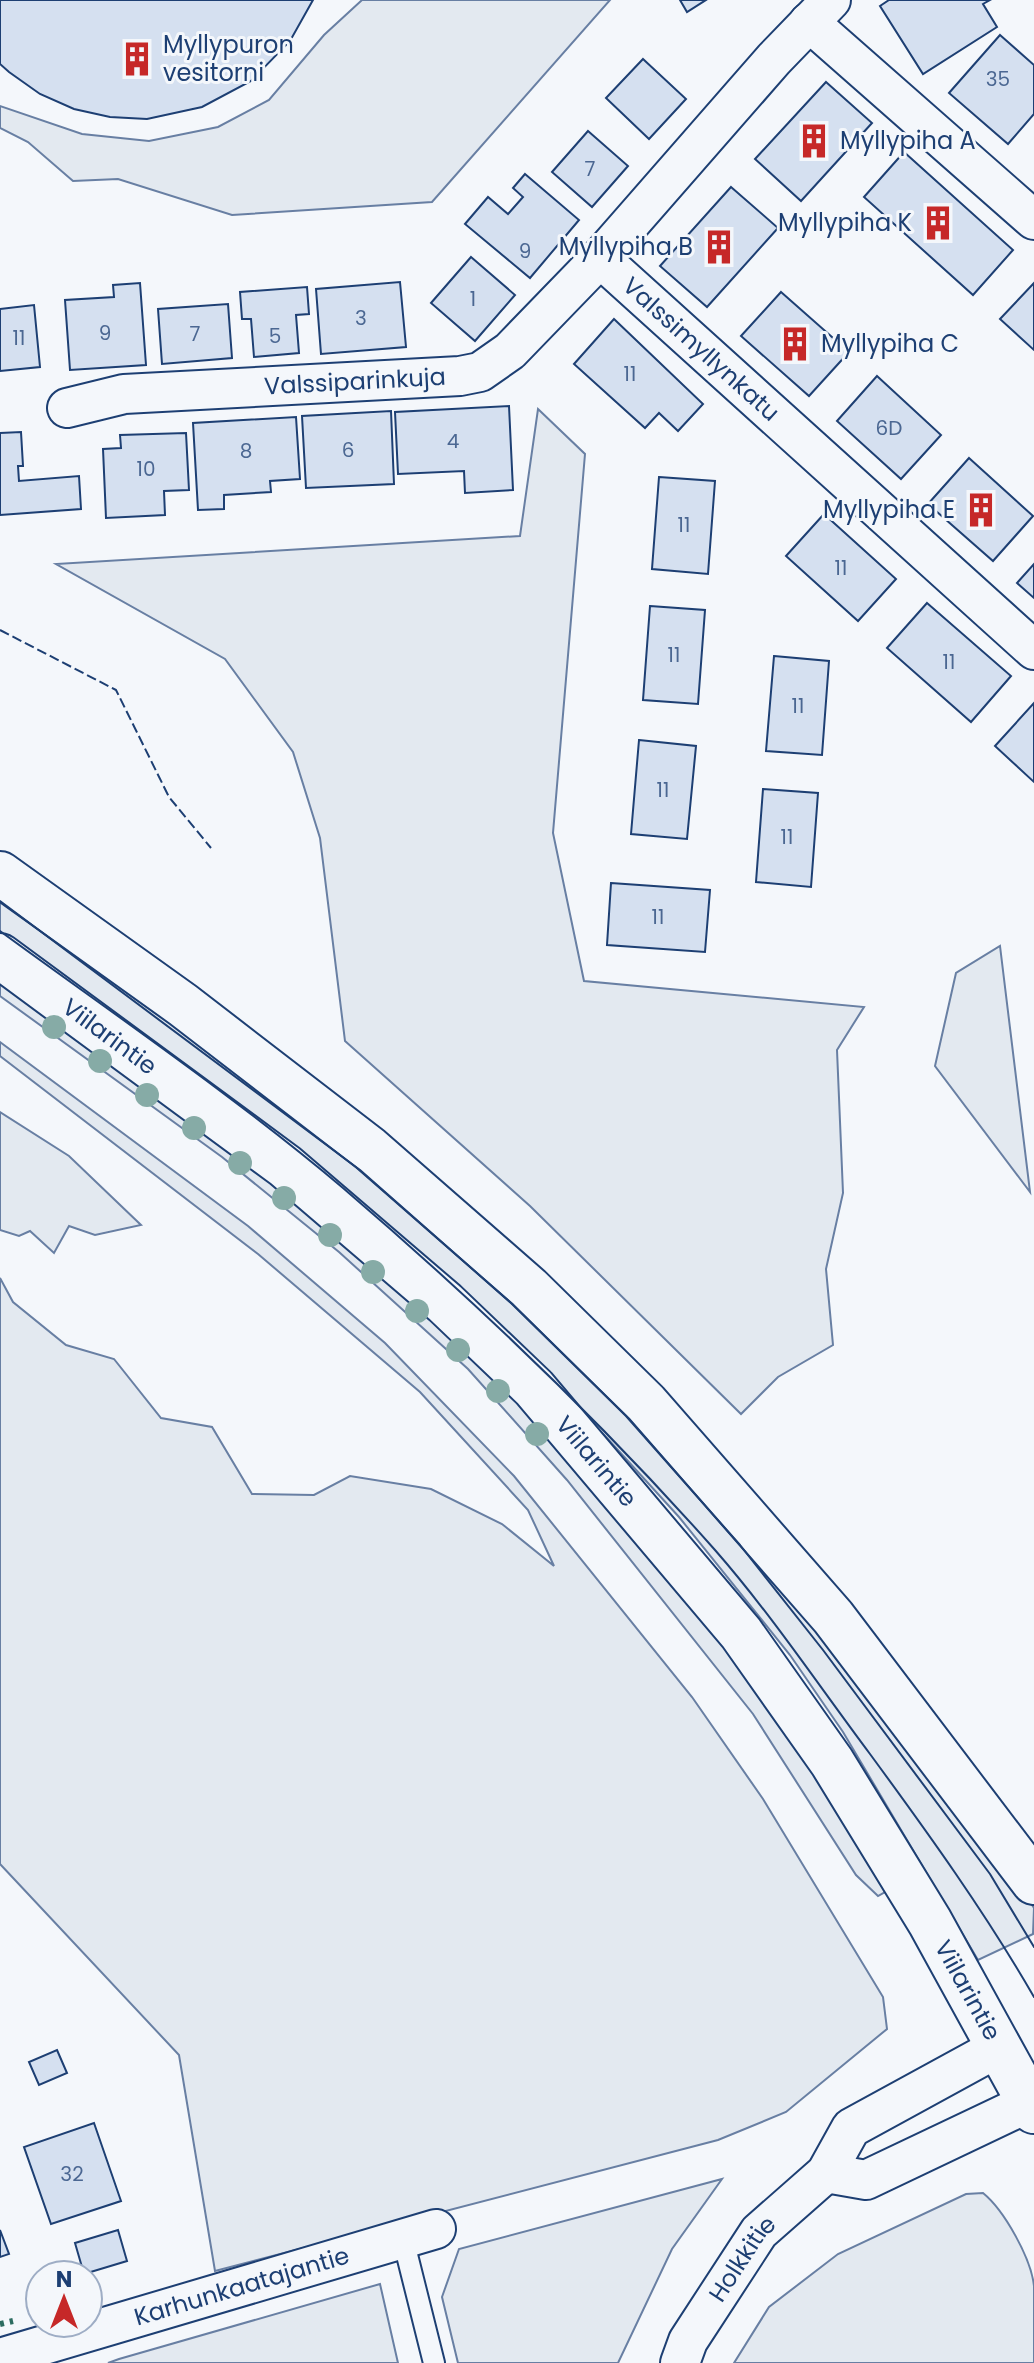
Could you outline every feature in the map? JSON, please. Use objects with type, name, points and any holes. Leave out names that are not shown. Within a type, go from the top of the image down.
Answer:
[{"type":"main road","points":[[0,874],[183,1005],[370,1149],[529,1288],[646,1403],[833,1617],[1034,1882]]},
{"type":"main road","name":"Viilarintie","points":[[0,956],[285,1166],[445,1303],[534,1388],[741,1633],[832,1762],[1018,2039],[1033,2104]]},
{"type":"street","name":"Valssimyllynkatu","points":[[1034,220],[820,11],[600,258],[1034,650]]},
{"type":"street","name":"Valssiparinkuja","points":[[67,408],[124,394],[445,377],[480,372],[510,351],[600,258]]},
{"type":"street","name":"Holkkitie","points":[[680,2363],[688,2341],[759,2232],[826,2173],[851,2128],[1018,2039]]},
{"type":"street","points":[[826,2173],[866,2180],[1033,2104]]},
{"type":"street","name":"Karhunkaatajantie","points":[[0,2358],[179,2302],[420,2234]]},
{"type":"lane","points":[[420,2234],[434,2363]]},
{"type":"shaded area","points":[[362,0],[610,0],[432,202],[232,215],[118,179],[73,181],[28,142],[0,128],[0,106],[82,134],[149,141],[218,127],[269,100],[324,35]]},
{"type":"shaded area","points":[[538,409],[585,454],[553,833],[584,981],[864,1007],[837,1050],[843,1193],[826,1269],[833,1345],[778,1377],[741,1414],[530,1206],[345,1041],[320,838],[293,752],[225,659],[56,564],[520,536]]},
{"type":"shaded area","points":[[0,884],[357,1150],[710,1490],[1014,1877],[1034,1908],[1033,1934],[978,1960],[843,1732],[790,1655],[679,1517],[606,1437],[513,1343],[0,936]]},
{"type":"shaded area","points":[[1000,946],[1030,1192],[935,1066],[956,973]]},
{"type":"shaded area","points":[[0,972],[156,1085],[482,1357],[697,1607],[837,1804],[885,1892],[878,1896],[856,1875],[753,1714],[567,1480],[468,1369],[339,1252],[222,1157],[0,996]]},
{"type":"shaded area","points":[[0,1042],[248,1226],[385,1343],[514,1476],[692,1697],[763,1799],[883,1997],[887,2029],[786,2112],[718,2140],[215,2271],[179,2055],[0,1864],[0,1278],[13,1302],[66,1345],[114,1359],[161,1418],[212,1427],[252,1494],[314,1495],[350,1476],[431,1489],[502,1524],[554,1566],[528,1510],[420,1392],[258,1254],[0,1056]]},
{"type":"shaded area","points":[[0,1112],[69,1156],[141,1225],[95,1235],[69,1226],[54,1253],[30,1231],[19,1236],[0,1230]]},
{"type":"shaded area","points":[[722,2179],[672,2249],[618,2363],[458,2363],[442,2297],[459,2249]]},
{"type":"shaded area","points":[[983,2193],[1008,2223],[1032,2275],[1034,2363],[734,2363],[769,2307],[838,2254],[966,2194]]},
{"type":"shaded area","points":[[380,2284],[398,2363],[108,2363],[119,2359]]},
{"type":"building","name":"Myllypuron vesitorni","points":[[0,0],[313,0],[290,41],[251,81],[202,107],[147,119],[110,117],[74,109],[40,94],[9,72],[0,64]]},
{"type":"building","points":[[680,0],[706,0],[687,12]]},
{"type":"building","points":[[889,0],[990,0],[983,4],[997,27],[923,74],[880,6]]},
{"type":"building","points":[[1000,35],[1034,65],[1034,114],[1008,144],[949,93]]},
{"type":"building","points":[[643,59],[686,99],[649,139],[606,98]]},
{"type":"building","name":"Myllypiha A","points":[[826,82],[872,123],[801,201],[755,159]]},
{"type":"building","points":[[588,131],[628,166],[592,207],[552,172]]},
{"type":"building","name":"Myllypiha K","points":[[904,152],[1013,250],[973,295],[864,197]]},
{"type":"building","points":[[525,174],[579,220],[530,278],[465,224],[488,197],[508,214],[523,197],[513,188]]},
{"type":"building","name":"Myllypiha B","points":[[731,187],[778,228],[707,307],[660,266]]},
{"type":"building","points":[[471,257],[515,295],[475,341],[431,303]]},
{"type":"building","points":[[400,282],[406,347],[321,354],[316,289]]},
{"type":"building","points":[[140,283],[146,365],[70,370],[65,300],[114,297],[113,285]]},
{"type":"building","points":[[1034,283],[1034,350],[1000,319]]},
{"type":"building","points":[[307,287],[309,314],[296,315],[299,353],[254,357],[251,319],[242,319],[240,292]]},
{"type":"building","name":"Myllypiha C","points":[[781,292],[849,352],[809,396],[741,336]]},
{"type":"building","points":[[228,304],[232,358],[162,364],[158,309]]},
{"type":"building","points":[[34,305],[40,367],[0,371],[0,309]]},
{"type":"building","points":[[614,319],[703,404],[678,431],[659,413],[645,428],[574,364]]},
{"type":"building","points":[[877,376],[941,435],[901,479],[837,421]]},
{"type":"building","points":[[509,406],[513,490],[465,493],[464,471],[398,474],[395,412]]},
{"type":"building","points":[[391,411],[394,484],[306,488],[302,416]]},
{"type":"building","points":[[296,417],[300,479],[270,481],[271,492],[224,495],[224,509],[198,510],[193,423]]},
{"type":"building","points":[[21,432],[23,466],[18,466],[19,481],[79,476],[81,509],[0,515],[0,433]]},
{"type":"building","points":[[186,433],[189,490],[164,491],[165,515],[106,518],[103,449],[121,448],[120,435]]},
{"type":"building","name":"Myllypiha E","points":[[969,458],[1033,516],[993,561],[928,504]]},
{"type":"building","points":[[659,477],[715,481],[708,574],[652,569]]},
{"type":"building","points":[[824,514],[896,579],[858,621],[786,556]]},
{"type":"building","points":[[1034,564],[1034,598],[1017,583]]},
{"type":"building","points":[[927,603],[1011,676],[971,722],[887,648]]},
{"type":"building","points":[[650,606],[705,610],[698,704],[643,700]]},
{"type":"building","points":[[774,656],[829,661],[822,755],[766,751]]},
{"type":"building","points":[[1034,703],[1034,782],[995,746]]},
{"type":"building","points":[[639,740],[696,746],[687,839],[631,834]]},
{"type":"building","points":[[763,789],[818,793],[811,887],[756,882]]},
{"type":"building","points":[[611,883],[710,890],[705,952],[607,945]]},
{"type":"building","points":[[57,2050],[67,2073],[39,2085],[29,2062]]},
{"type":"building","points":[[94,2123],[121,2201],[51,2224],[24,2147]]},
{"type":"building","points":[[0,2230],[9,2254],[0,2257]]},
{"type":"building","points":[[118,2230],[127,2261],[104,2268],[104,2259],[80,2259],[75,2243]]},
{"type":"tram line","points":[[0,901],[360,1170],[511,1303],[626,1416],[740,1545],[823,1650],[990,1874],[1034,1947]]},
{"type":"tram line","points":[[0,931],[217,1088],[343,1188],[488,1318],[627,1454],[736,1574],[775,1625],[955,1873],[1034,1997]]},
{"type":"hedge","points":[[0,2324],[13,2321]]},
{"type":"fence","points":[[0,630],[116,690],[169,797],[211,848]]},
{"type":"place","name":"Myllypuron vesitorni","points":[[137,59]]},
{"type":"place","name":"Myllypiha A","points":[[814,141]]},
{"type":"place","name":"Myllypiha K","points":[[938,223]]},
{"type":"place","name":"Myllypiha B","points":[[719,247]]},
{"type":"place","name":"Myllypiha C","points":[[795,344]]},
{"type":"place","name":"Myllypiha E","points":[[981,510]]}]
